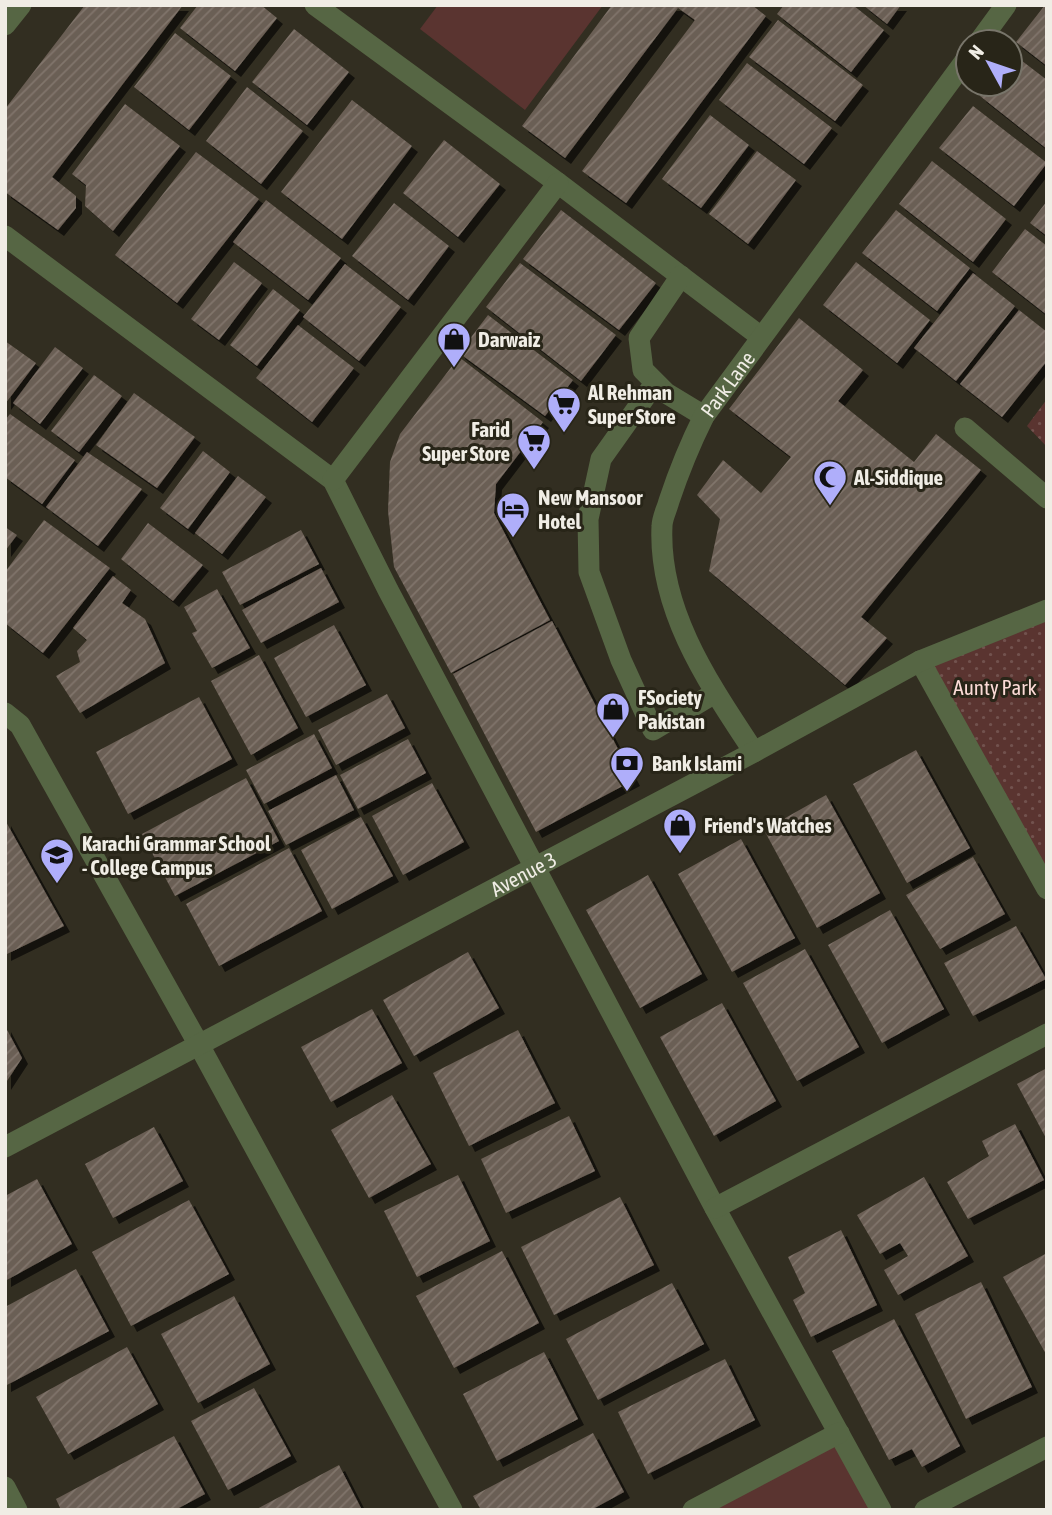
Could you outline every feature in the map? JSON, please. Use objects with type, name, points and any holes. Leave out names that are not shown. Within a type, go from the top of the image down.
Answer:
[{"type":"street","points":[[5,25],[21,5]]},
{"type":"street","points":[[989,28],[1006,5]]},
{"type":"street","points":[[328,9],[761,337]]},
{"type":"street","name":"Park Lane","points":[[754,752],[715,693],[686,638],[667,584],[662,524],[682,460],[704,416],[954,76]]},
{"type":"street","points":[[333,480],[558,183]]},
{"type":"street","points":[[5,236],[333,480],[388,590],[715,1208],[881,1510]]},
{"type":"street","points":[[681,276],[639,338],[643,370],[666,393],[704,416]]},
{"type":"street","points":[[655,383],[601,459],[588,519],[589,572],[621,660],[653,730],[715,693]]},
{"type":"street","points":[[965,428],[1047,498]]},
{"type":"street","name":"Avenue 3","points":[[5,1147],[754,752],[920,661],[1047,610]]},
{"type":"street","points":[[920,661],[1047,889]]},
{"type":"street","points":[[5,713],[20,725],[452,1510]]},
{"type":"street","points":[[715,1208],[1047,1034]]},
{"type":"street","points":[[693,1510],[839,1433]]},
{"type":"street","points":[[925,1510],[1047,1447]]},
{"type":"street","points":[[5,1487],[17,1510]]},
{"type":"green space","points":[[438,5],[603,5],[525,110],[420,29]]},
{"type":"green space","points":[[1047,399],[1047,447],[1027,426]]},
{"type":"green space","name":"Aunty Park","points":[[1047,610],[1047,893],[920,661]]},
{"type":"green space","points":[[839,1433],[881,1510],[694,1510]]},
{"type":"building","points":[[85,5],[183,5],[52,177],[76,196],[76,208],[58,230],[5,192],[5,109]]},
{"type":"building","points":[[198,5],[261,5],[277,18],[235,71],[180,28]]},
{"type":"building","points":[[612,5],[752,5],[766,16],[626,203],[582,171],[695,20],[678,8],[565,158],[522,126]]},
{"type":"building","points":[[784,5],[853,5],[884,30],[851,72],[777,14]]},
{"type":"building","points":[[863,5],[901,5],[887,24]]},
{"type":"building","points":[[1047,5],[1047,66],[1024,48],[1024,32]]},
{"type":"building","points":[[778,20],[863,85],[835,121],[749,57]]},
{"type":"building","points":[[294,29],[349,72],[307,125],[252,82]]},
{"type":"building","points":[[175,33],[231,76],[189,130],[134,87]]},
{"type":"building","points":[[1024,62],[1047,80],[1047,149],[983,98],[1024,98]]},
{"type":"building","points":[[747,63],[832,128],[804,164],[719,100]]},
{"type":"building","points":[[247,87],[303,131],[261,184],[206,141]]},
{"type":"building","points":[[352,100],[412,146],[342,239],[281,192]]},
{"type":"building","points":[[125,104],[180,146],[113,231],[85,206],[86,185],[72,174]]},
{"type":"building","points":[[973,106],[1047,163],[1014,206],[939,148]]},
{"type":"building","points":[[710,115],[749,145],[701,208],[662,179]]},
{"type":"building","points":[[444,140],[500,184],[458,237],[403,193]]},
{"type":"building","points":[[757,151],[796,180],[748,244],[709,214]]},
{"type":"building","points":[[196,152],[259,199],[177,303],[115,255]]},
{"type":"building","points":[[932,161],[1006,219],[973,262],[899,204]]},
{"type":"building","points":[[266,200],[341,258],[308,300],[233,242]]},
{"type":"building","points":[[1047,201],[1047,236],[1030,223]]},
{"type":"building","points":[[394,203],[449,246],[408,300],[352,256]]},
{"type":"building","points":[[561,210],[656,283],[619,330],[523,259]]},
{"type":"building","points":[[896,210],[970,268],[937,311],[862,253]]},
{"type":"building","points":[[1025,229],[1047,246],[1047,315],[992,272]]},
{"type":"building","points":[[234,262],[262,283],[219,340],[191,319]]},
{"type":"building","points":[[856,262],[930,320],[897,363],[823,305]]},
{"type":"building","points":[[520,263],[616,335],[581,381],[486,307]]},
{"type":"building","points":[[345,264],[401,307],[359,361],[303,317]]},
{"type":"building","points":[[973,273],[1015,306],[956,381],[914,348]]},
{"type":"building","points":[[273,289],[300,310],[257,366],[230,345]]},
{"type":"building","points":[[1019,310],[1047,332],[1047,361],[1002,417],[960,384]]},
{"type":"building","points":[[488,315],[573,380],[545,416],[459,353]]},
{"type":"building","name":"Al-Siddique","points":[[799,318],[863,370],[838,401],[914,462],[936,434],[981,470],[861,617],[887,638],[845,685],[709,571],[720,519],[697,495],[723,460],[761,493],[791,457],[729,409]]},
{"type":"building","points":[[298,325],[354,368],[312,422],[256,378]]},
{"type":"building","points":[[5,341],[36,363],[5,404]]},
{"type":"building","points":[[55,347],[83,368],[40,424],[13,403]]},
{"type":"building","points":[[459,357],[543,422],[496,484],[494,513],[550,620],[451,673],[394,567],[388,511],[390,462],[400,434]]},
{"type":"building","points":[[94,375],[122,396],[79,452],[51,431]]},
{"type":"building","points":[[134,393],[195,437],[157,488],[96,445]]},
{"type":"building","points":[[10,414],[75,460],[42,504],[5,477],[5,420]]},
{"type":"building","points":[[203,451],[230,472],[188,529],[160,508]]},
{"type":"building","points":[[87,452],[142,489],[98,546],[46,507]]},
{"type":"building","points":[[238,476],[266,497],[222,554],[195,533]]},
{"type":"building","points":[[44,520],[110,568],[43,653],[5,623],[5,572]]},
{"type":"building","points":[[148,523],[203,565],[173,601],[121,559]]},
{"type":"building","points":[[5,527],[17,535],[5,551]]},
{"type":"building","points":[[301,530],[319,564],[240,605],[222,572]]},
{"type":"building","points":[[321,568],[339,602],[261,643],[242,610]]},
{"type":"building","points":[[113,576],[131,590],[122,603],[145,619],[165,663],[80,713],[56,676],[80,662],[77,651],[87,640],[73,628]]},
{"type":"building","points":[[217,589],[250,648],[212,668],[192,633],[197,631],[184,607]]},
{"type":"building","points":[[552,621],[634,780],[536,832],[453,674]]},
{"type":"building","points":[[334,625],[366,685],[306,717],[274,658]]},
{"type":"building","points":[[259,655],[298,728],[251,755],[211,681]]},
{"type":"building","points":[[387,694],[405,728],[336,765],[318,730]]},
{"type":"building","points":[[199,697],[232,759],[128,814],[96,752]]},
{"type":"building","points":[[314,734],[332,768],[264,804],[246,770]]},
{"type":"building","points":[[408,739],[426,773],[358,809],[340,775]]},
{"type":"building","points":[[916,750],[970,848],[907,883],[853,784]]},
{"type":"building","points":[[336,775],[354,810],[286,845],[268,811]]},
{"type":"building","points":[[246,778],[279,841],[175,896],[142,834]]},
{"type":"building","points":[[432,783],[464,842],[403,875],[372,816]]},
{"type":"building","points":[[826,795],[880,893],[817,928],[764,830]]},
{"type":"building","points":[[361,817],[393,876],[332,909],[301,850]]},
{"type":"building","points":[[5,820],[64,926],[5,955]]},
{"type":"building","points":[[741,839],[795,938],[732,972],[678,874]]},
{"type":"building","points":[[289,848],[322,911],[219,966],[186,904]]},
{"type":"building","points":[[973,857],[1005,914],[940,949],[906,895]]},
{"type":"building","points":[[648,875],[702,974],[640,1008],[586,910]]},
{"type":"building","points":[[890,910],[944,1009],[882,1043],[828,945]]},
{"type":"building","points":[[1016,926],[1046,979],[973,1016],[944,963]]},
{"type":"building","points":[[805,949],[859,1047],[797,1081],[743,983]]},
{"type":"building","points":[[468,952],[499,1008],[414,1056],[383,1000]]},
{"type":"building","points":[[722,1003],[776,1101],[714,1136],[660,1037]]},
{"type":"building","points":[[372,1009],[402,1063],[331,1102],[301,1047]]},
{"type":"building","points":[[5,1026],[22,1058],[5,1084]]},
{"type":"building","points":[[518,1030],[555,1103],[469,1146],[433,1073]]},
{"type":"building","points":[[1047,1068],[1047,1140],[1017,1084]]},
{"type":"building","points":[[392,1095],[431,1164],[369,1198],[331,1130]]},
{"type":"building","points":[[569,1116],[595,1171],[506,1213],[481,1159]]},
{"type":"building","points":[[1015,1124],[1044,1180],[968,1219],[947,1182],[989,1156],[982,1141]]},
{"type":"building","points":[[154,1127],[183,1181],[113,1218],[85,1164]]},
{"type":"building","points":[[458,1175],[490,1241],[417,1277],[384,1211]]},
{"type":"building","points":[[924,1177],[968,1256],[898,1295],[884,1270],[908,1256],[900,1243],[880,1254],[857,1215]]},
{"type":"building","points":[[37,1179],[72,1244],[5,1281],[5,1196]]},
{"type":"building","points":[[620,1197],[654,1265],[554,1315],[521,1247]]},
{"type":"building","points":[[189,1200],[229,1274],[131,1326],[92,1252]]},
{"type":"building","points":[[841,1230],[877,1305],[811,1337],[793,1300],[805,1293],[788,1257]]},
{"type":"building","points":[[502,1251],[539,1323],[454,1368],[416,1296]]},
{"type":"building","points":[[1047,1253],[1047,1356],[1003,1277]]},
{"type":"building","points":[[76,1269],[109,1331],[5,1386],[5,1307]]},
{"type":"building","points":[[981,1282],[1032,1387],[966,1419],[915,1314]]},
{"type":"building","points":[[672,1283],[704,1344],[598,1400],[566,1339]]},
{"type":"building","points":[[234,1296],[270,1364],[198,1403],[161,1334]]},
{"type":"building","points":[[894,1319],[960,1446],[922,1467],[912,1449],[889,1460],[832,1351]]},
{"type":"building","points":[[127,1347],[158,1404],[68,1454],[36,1397]]},
{"type":"building","points":[[544,1352],[578,1419],[497,1461],[463,1394]]},
{"type":"building","points":[[725,1359],[755,1420],[648,1474],[618,1412]]},
{"type":"building","points":[[254,1388],[291,1456],[228,1490],[191,1421]]},
{"type":"building","points":[[593,1433],[624,1492],[591,1510],[481,1510],[473,1496]]},
{"type":"building","points":[[174,1436],[205,1494],[175,1510],[61,1510],[56,1499]]},
{"type":"building","points":[[339,1465],[362,1510],[255,1510]]},
{"type":"place","name":"Darwaiz","points":[[454,369]]},
{"type":"place","name":"Al Rehman Super Store","points":[[564,434]]},
{"type":"place","name":"Farid Super Store","points":[[534,471]]},
{"type":"place","name":"Al-Siddique","points":[[830,507]]},
{"type":"place","name":"New Mansoor Hotel","points":[[513,539]]},
{"type":"place","name":"FSociety Pakistan","points":[[613,739]]},
{"type":"place","name":"Bank Islami","points":[[627,793]]},
{"type":"place","name":"Friend's Watches","points":[[680,855]]},
{"type":"place","name":"Karachi Grammar School - College Campus","points":[[57,885]]}]
